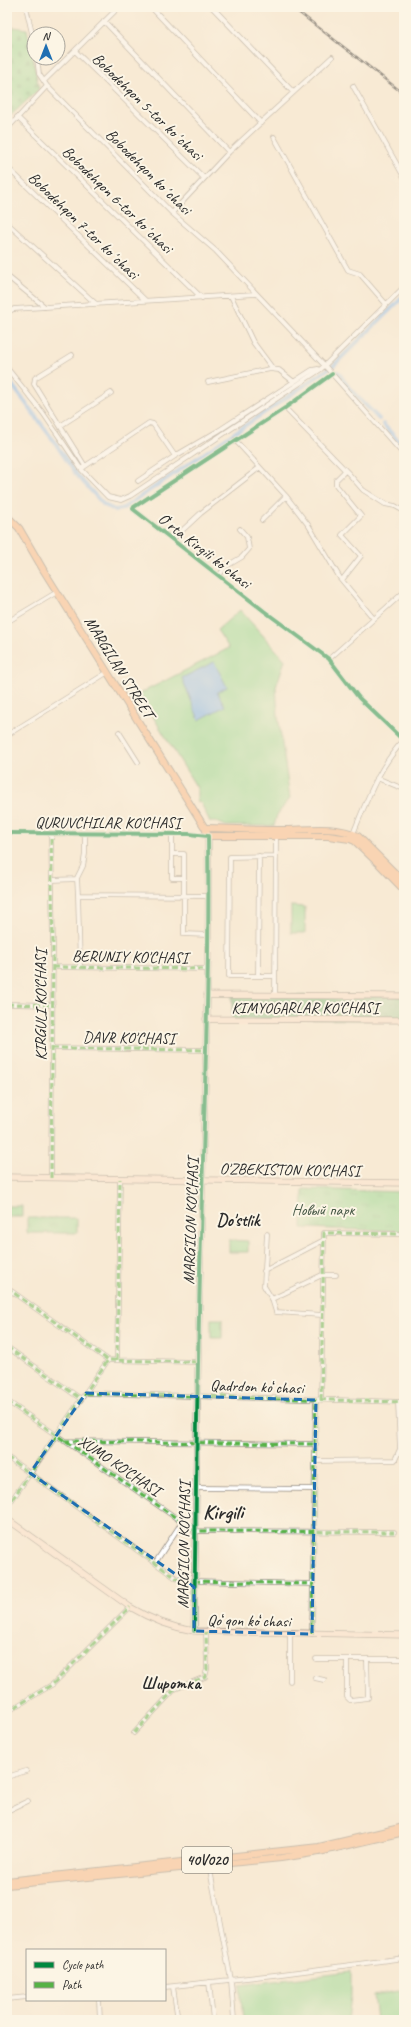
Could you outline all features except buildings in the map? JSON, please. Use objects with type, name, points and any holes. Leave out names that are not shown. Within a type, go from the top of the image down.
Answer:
[{"type":"main road","name":"MARGILAN STREET","points":[[7,516],[20,528],[57,592],[205,828],[208,836]]},
{"type":"main road","points":[[205,828],[328,830],[353,834],[358,836],[404,882]]},
{"type":"main road","name":"QURUVCHILAR KO'CHASI","points":[[208,836],[328,836],[350,839],[356,841],[404,890]]},
{"type":"main road","name":"40V020","points":[[7,1880],[82,1876],[319,1847],[404,1827]]},
{"type":"main road","points":[[7,1885],[82,1876],[209,1865],[319,1852],[404,1832]]},
{"type":"street","points":[[26,7],[30,26]]},
{"type":"street","points":[[7,129],[75,51],[119,7]]},
{"type":"street","points":[[151,7],[261,122]]},
{"type":"street","points":[[212,7],[294,92]]},
{"type":"street","points":[[104,21],[229,152]]},
{"type":"street","name":"Bobodehqon 5-tor koʼchasi","points":[[75,51],[204,178]]},
{"type":"street","points":[[172,213],[229,152],[332,57]]},
{"type":"street","name":"Bobodehqon koʼchasi","points":[[38,66],[39,74],[46,83],[172,213],[216,251],[255,294],[324,364],[404,455]]},
{"type":"street","points":[[353,86],[404,177]]},
{"type":"street","name":"Bobodehqon 6-tor koʼchasi","points":[[18,118],[202,298]]},
{"type":"street","points":[[274,137],[348,270],[360,274],[386,304]]},
{"type":"street","name":"Bobodehqon 7-tor koʼchasi","points":[[7,167],[145,300]]},
{"type":"street","points":[[7,223],[96,304]]},
{"type":"street","points":[[7,276],[45,307]]},
{"type":"street","points":[[7,368],[43,413],[83,468],[108,497],[121,500],[130,496],[321,369],[324,364],[404,287]]},
{"type":"street","points":[[7,312],[14,309],[255,294]]},
{"type":"street","points":[[231,296],[253,342],[273,369]]},
{"type":"street","points":[[72,355],[34,381],[83,468]]},
{"type":"street","points":[[208,382],[273,369],[279,370],[294,382]]},
{"type":"street","points":[[138,481],[312,370],[321,369]]},
{"type":"street","name":"Oʻrta Kirgili koʻchasi","points":[[332,374],[285,408],[133,508],[219,576],[329,659],[359,698],[404,740]]},
{"type":"street","points":[[60,426],[111,393]]},
{"type":"street","points":[[285,408],[363,490],[372,496],[404,511]]},
{"type":"street","points":[[83,468],[149,422],[153,424],[175,456]]},
{"type":"street","points":[[235,440],[286,496],[309,526],[342,580],[374,619]]},
{"type":"street","points":[[173,539],[201,513],[259,468]]},
{"type":"street","points":[[342,580],[361,556],[342,535],[361,516],[336,485],[336,480],[345,471]]},
{"type":"street","points":[[262,520],[286,496]]},
{"type":"street","points":[[219,576],[225,567],[242,557],[249,549],[247,537],[240,529]]},
{"type":"street","points":[[7,622],[57,592]]},
{"type":"street","points":[[329,659],[404,592]]},
{"type":"street","points":[[7,735],[108,672]]},
{"type":"street","points":[[119,732],[138,762]]},
{"type":"street","points":[[353,834],[391,753],[404,740]]},
{"type":"street","points":[[378,778],[404,789]]},
{"type":"street","name":"QURUVCHILAR KO'CHASI","points":[[7,833],[172,834],[208,836]]},
{"type":"street","name":"KIRGULI KO'CHASI","points":[[51,833],[53,967],[51,1178]]},
{"type":"street","points":[[80,967],[77,879],[85,854],[85,834]]},
{"type":"street","points":[[172,834],[172,878],[184,878]]},
{"type":"street","name":"MARG'ILON KO'CHASI","points":[[194,1631],[197,1396],[204,1180],[209,896],[208,836]]},
{"type":"street","points":[[275,995],[276,836]]},
{"type":"street","points":[[172,854],[184,854],[184,934],[208,935]]},
{"type":"street","points":[[258,976],[259,856]]},
{"type":"street","points":[[275,976],[229,976],[230,857],[276,856]]},
{"type":"street","points":[[52,880],[77,879]]},
{"type":"street","points":[[78,895],[209,896]]},
{"type":"street","name":"BERUNIY KO'CHASI","points":[[53,967],[207,969]]},
{"type":"street","name":"KIMYOGARLAR KO'CHASI","points":[[207,995],[404,996]]},
{"type":"street","points":[[7,1004],[53,1005]]},
{"type":"street","name":"KIMYOGARLAR KO'CHASI","points":[[206,1019],[404,1020]]},
{"type":"street","name":"DAVR KO'CHASI","points":[[52,1048],[206,1050]]},
{"type":"street","name":"O'ZBEKISTON KO'CHASI","points":[[7,1177],[404,1183]]},
{"type":"street","points":[[117,1360],[120,1179]]},
{"type":"street","points":[[321,1400],[322,1275],[324,1233],[404,1234]]},
{"type":"street","points":[[266,1234],[264,1286],[272,1299],[276,1312],[322,1315]]},
{"type":"street","points":[[264,1271],[324,1240]]},
{"type":"street","points":[[272,1299],[322,1275],[336,1275]]},
{"type":"street","points":[[7,1288],[108,1360],[198,1362]]},
{"type":"street","points":[[7,1347],[81,1399]]},
{"type":"street","points":[[7,1507],[108,1360]]},
{"type":"street","name":"Qadrdon koʻchasi","points":[[86,1393],[404,1402]]},
{"type":"street","points":[[312,1634],[316,1400]]},
{"type":"street","name":"XUMO KO'CHASI","points":[[7,1402],[195,1531]]},
{"type":"street","points":[[316,1461],[395,1460],[402,1449],[398,1402]]},
{"type":"street","points":[[64,1441],[316,1444]]},
{"type":"street","points":[[7,1457],[176,1578],[194,1587]]},
{"type":"street","points":[[196,1488],[315,1489]]},
{"type":"street","name":"Qoʻqon koʻchasi","points":[[7,1519],[130,1607],[147,1617],[168,1626],[206,1632],[404,1636]]},
{"type":"street","points":[[155,1563],[182,1522]]},
{"type":"street","points":[[195,1531],[394,1532]]},
{"type":"street","points":[[194,1581],[313,1584]]},
{"type":"street","points":[[7,1712],[53,1684],[130,1607]]},
{"type":"street","points":[[134,1733],[175,1689],[205,1677],[207,1674],[206,1632]]},
{"type":"street","points":[[290,1633],[290,1681]]},
{"type":"street","points":[[316,1659],[404,1659]]},
{"type":"street","points":[[347,1659],[347,1697],[350,1700],[368,1698],[367,1660]]},
{"type":"street","points":[[316,1678],[324,1680]]},
{"type":"street","points":[[7,1778],[26,1771]]},
{"type":"street","points":[[7,1811],[28,1800]]},
{"type":"street","points":[[209,1865],[231,1980],[234,2020]]},
{"type":"street","points":[[166,1987],[404,1958]]},
{"type":"street","points":[[209,1982],[213,2020]]},
{"type":"street","points":[[173,1987],[178,2020]]},
{"type":"street","points":[[7,1999],[26,1997]]},
{"type":"street","points":[[99,2001],[100,2020]]},
{"type":"highlighted area","points":[[86,1393],[316,1400],[312,1634],[194,1631],[194,1587],[30,1473]]},
{"type":"green space","points":[[7,26],[26,29],[26,66],[34,66],[39,89],[7,119]]},
{"type":"green space","points":[[240,610],[285,660],[276,687],[278,716],[290,798],[277,815],[274,826],[226,826],[217,822],[210,822],[201,803],[197,801],[197,788],[139,694],[229,648],[217,630]]},
{"type":"green space","points":[[291,906],[305,907],[305,933],[291,933]]},
{"type":"green space","points":[[232,995],[404,996],[404,1020],[232,1019]]},
{"type":"green space","name":"Новый парк","points":[[303,1189],[404,1192],[404,1231],[302,1228]]},
{"type":"green space","points":[[7,1206],[22,1206],[22,1217],[7,1217]]},
{"type":"green space","points":[[27,1218],[77,1218],[77,1233],[27,1233]]},
{"type":"green space","points":[[229,1240],[248,1241],[248,1252],[229,1252]]},
{"type":"green space","points":[[211,1319],[222,1319],[222,1338],[211,1338]]},
{"type":"green space","points":[[351,1972],[351,1996],[348,2020],[243,2020],[240,1985]]},
{"type":"green space","points":[[404,1990],[404,2020],[377,2020],[374,1995]]},
{"type":"water","points":[[214,662],[227,687],[217,692],[225,706],[199,720],[182,678]]},
{"type":"waterway","points":[[7,378],[51,437],[76,474],[104,505],[115,510],[122,509],[333,366],[404,296]]},
{"type":"waterway","points":[[338,372],[349,388],[379,419]]},
{"type":"waterway","points":[[383,424],[404,447]]},
{"type":"railway","points":[[292,7],[404,94]]},
{"type":"marked path","points":[[51,833],[53,946],[51,1178]]},
{"type":"marked path","points":[[53,967],[207,969]]},
{"type":"marked path","points":[[7,1004],[53,1005]]},
{"type":"marked path","points":[[52,1048],[206,1050]]},
{"type":"marked path","points":[[117,1360],[120,1179]]},
{"type":"marked path","points":[[321,1400],[324,1233],[404,1234]]},
{"type":"marked path","points":[[7,1288],[108,1360],[198,1362]]},
{"type":"marked path","points":[[7,1347],[81,1399]]},
{"type":"marked path","points":[[7,1507],[108,1360]]},
{"type":"marked path","points":[[86,1393],[404,1402]]},
{"type":"marked path","points":[[312,1634],[316,1400]]},
{"type":"marked path","points":[[7,1401],[195,1531],[394,1532]]},
{"type":"marked path","points":[[64,1441],[316,1444]]},
{"type":"marked path","points":[[7,1457],[176,1578],[194,1587]]},
{"type":"marked path","points":[[194,1581],[313,1584]]},
{"type":"marked path","points":[[7,1712],[53,1684],[130,1607]]},
{"type":"marked path","points":[[134,1733],[175,1689],[205,1677],[207,1669],[206,1632]]},
{"type":"cycle path","points":[[332,374],[285,408],[133,509],[264,611],[329,659],[359,698],[404,741]]},
{"type":"cycle path","points":[[7,833],[189,834],[208,836],[207,986],[198,1334],[194,1631]]},
{"type":"district","name":"Do'stlik","points":[[238,1220]]},
{"type":"district","name":"Kirgili","points":[[223,1512]]},
{"type":"district","name":"Широтка","points":[[171,1683]]}]
